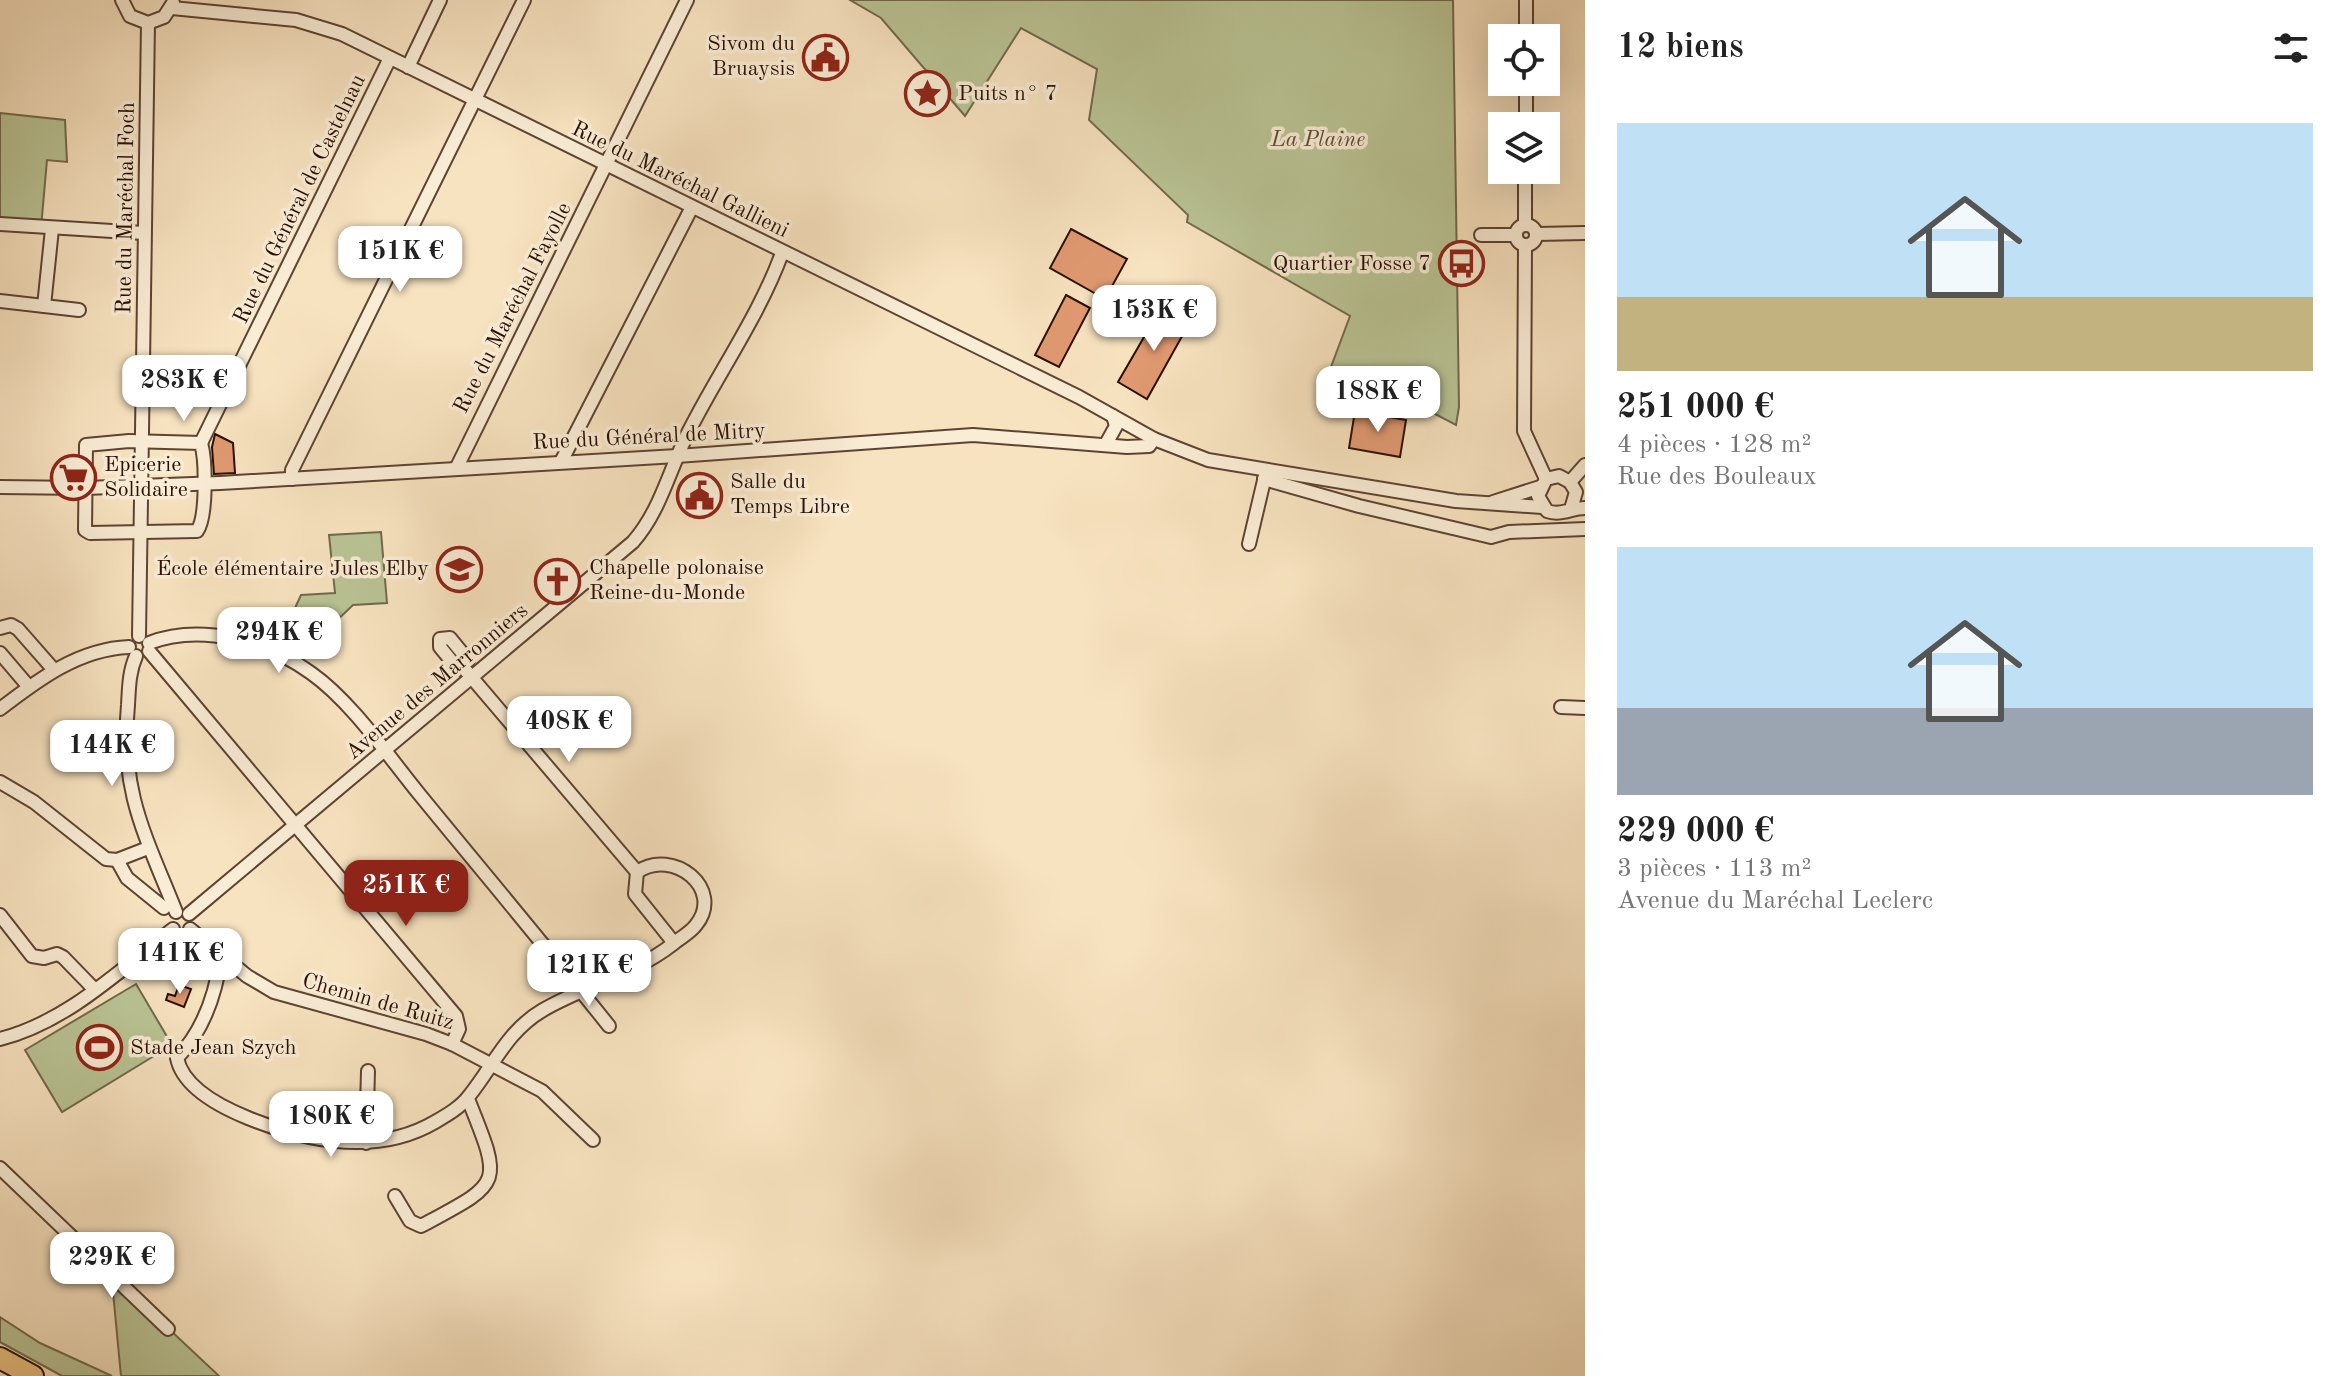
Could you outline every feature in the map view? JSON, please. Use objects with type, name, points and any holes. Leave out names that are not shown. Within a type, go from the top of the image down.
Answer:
[{"type":"highway","points":[[0,1358],[33,1376]]},
{"type":"highway","points":[[0,1370],[9,1376]]},
{"type":"street","points":[[122,0],[130,16],[148,23],[164,17],[173,4]]},
{"type":"street","points":[[408,67],[440,0]]},
{"type":"street","points":[[292,479],[292,470],[524,0]]},
{"type":"street","name":"Rue du Maréchal Fayolle","points":[[456,469],[687,0]]},
{"type":"street","points":[[1526,0],[1526,24]]},
{"type":"street","name":"Rue du Maréchal Gallieni","points":[[173,4],[314,23],[692,207],[1154,439],[1208,460],[1265,474]]},
{"type":"street","name":"Rue du Maréchal Foch","points":[[146,643],[141,532],[148,23]]},
{"type":"street","name":"Rue du Général de Castelnau","points":[[201,443],[390,58]]},
{"type":"street","points":[[1525,184],[1525,225]]},
{"type":"street","points":[[561,462],[692,207]]},
{"type":"street","points":[[0,224],[144,233]]},
{"type":"street","points":[[1525,225],[1533,227],[1536,234],[1533,243],[1525,246],[1518,242],[1515,235],[1518,228],[1525,225]]},
{"type":"street","points":[[44,306],[52,229]]},
{"type":"street","points":[[1536,234],[1585,233]]},
{"type":"street","points":[[1481,235],[1515,235]]},
{"type":"street","points":[[1525,246],[1524,431],[1543,483],[1538,496],[1542,507]]},
{"type":"street","name":"Avenue des Marronniers","points":[[176,911],[297,826],[646,528],[668,486],[677,456],[782,253]]},
{"type":"street","points":[[0,301],[79,310]]},
{"type":"street","points":[[1106,444],[1116,426],[1113,416]]},
{"type":"street","name":"Rue du Général de Mitry","points":[[0,487],[203,484],[973,435],[1140,447],[1149,446],[1154,439]]},
{"type":"street","points":[[143,441],[201,443],[202,525],[197,531],[90,533],[85,530],[86,445],[143,441]]},
{"type":"street","points":[[1561,529],[1585,465]]},
{"type":"street","points":[[1265,474],[1456,501],[1542,507],[1554,513],[1585,508]]},
{"type":"street","points":[[1265,474],[1359,506],[1491,537],[1509,532],[1585,529]]},
{"type":"street","points":[[1249,544],[1265,474]]},
{"type":"street","points":[[1488,503],[1559,476],[1577,490]]},
{"type":"street","points":[[0,628],[11,625],[18,629],[54,670]]},
{"type":"street","points":[[176,911],[148,848],[127,774],[126,728],[132,640],[146,643],[182,634],[261,646],[314,675],[334,693],[609,1026]]},
{"type":"street","points":[[0,709],[54,670],[96,650],[133,652],[144,656],[146,643]]},
{"type":"street","points":[[146,643],[456,1016],[459,1029],[452,1044]]},
{"type":"street","points":[[0,653],[29,687]]},
{"type":"street","points":[[462,666],[637,872],[635,894],[674,943]]},
{"type":"street","points":[[1561,707],[1585,708]]},
{"type":"street","points":[[0,782],[34,802],[99,855],[117,860],[148,848]]},
{"type":"street","points":[[117,860],[122,873],[193,920],[190,929],[181,933],[173,929],[170,921],[176,911]]},
{"type":"street","points":[[221,956],[211,1002],[200,1028],[177,1058],[180,1074],[235,1112],[269,1126],[304,1135],[366,1143],[422,1130],[468,1099],[490,1063],[523,1022],[581,991],[641,967],[694,928],[701,918],[702,890],[687,871],[671,864],[656,863],[637,872]]},
{"type":"street","points":[[0,915],[32,956],[44,958],[57,954],[63,957],[95,990]]},
{"type":"street","points":[[0,1039],[35,1027],[95,990],[173,929]]},
{"type":"street","name":"Chemin de Ruitz","points":[[190,929],[221,956],[274,992],[452,1044],[490,1063],[542,1091],[593,1140]]},
{"type":"street","points":[[366,1143],[368,1071]]},
{"type":"street","points":[[395,1196],[410,1221],[421,1226],[479,1195],[490,1178],[491,1157],[468,1099]]},
{"type":"street","points":[[0,1168],[168,1329]]},
{"type":"green space","name":"La Plaine","points":[[850,0],[1453,0],[1459,407],[1456,425],[1331,367],[1350,316],[1187,222],[1188,215],[1089,120],[1097,69],[1021,28],[965,116],[881,18]]},
{"type":"green space","points":[[0,113],[65,120],[67,162],[47,160],[41,228],[0,224]]},
{"type":"green space","points":[[381,532],[387,603],[353,605],[310,646],[289,621],[301,595],[335,593],[329,535]]},
{"type":"green space","name":"Stade Jean Szych","points":[[136,984],[172,1045],[62,1112],[25,1050]]},
{"type":"green space","points":[[120,1283],[219,1376],[121,1376],[113,1292]]},
{"type":"green space","points":[[0,1317],[40,1343],[112,1376],[62,1376],[0,1342]]},
{"type":"building","points":[[1071,229],[1127,259],[1105,299],[1050,268]]},
{"type":"building","points":[[1066,295],[1090,308],[1059,367],[1035,355]]},
{"type":"building","points":[[1162,306],[1190,322],[1147,399],[1118,382]]},
{"type":"building","points":[[1355,411],[1406,420],[1400,457],[1349,448]]},
{"type":"building","points":[[215,434],[233,443],[235,473],[214,474],[212,447]]},
{"type":"building","name":"Salle du Temps Libre","points":[[709,478],[711,498],[701,499],[701,507],[694,512],[683,483],[688,483],[687,479]]},
{"type":"building","name":"Chapelle polonaise Reine-du-Monde","points":[[558,563],[572,578],[553,594],[544,584],[553,576],[549,572]]},
{"type":"building","points":[[179,985],[191,989],[184,1007],[166,1000],[168,994],[175,996]]},
{"type":"place","name":"Sivom du Bruaysis","points":[[826,57]]},
{"type":"place","name":"Puits n° 7","points":[[927,94]]},
{"type":"place","name":"Quartier Fosse 7","points":[[1462,264]]},
{"type":"place","name":"Epicerie Solidaire","points":[[73,478]]},
{"type":"place","name":"Salle du Temps Libre","points":[[699,495]]},
{"type":"place","name":"École élémentaire Jules Elby","points":[[460,569]]},
{"type":"place","name":"Chapelle polonaise Reine-du-Monde","points":[[558,581]]},
{"type":"place","name":"Stade Jean Szych","points":[[99,1048]]}]
